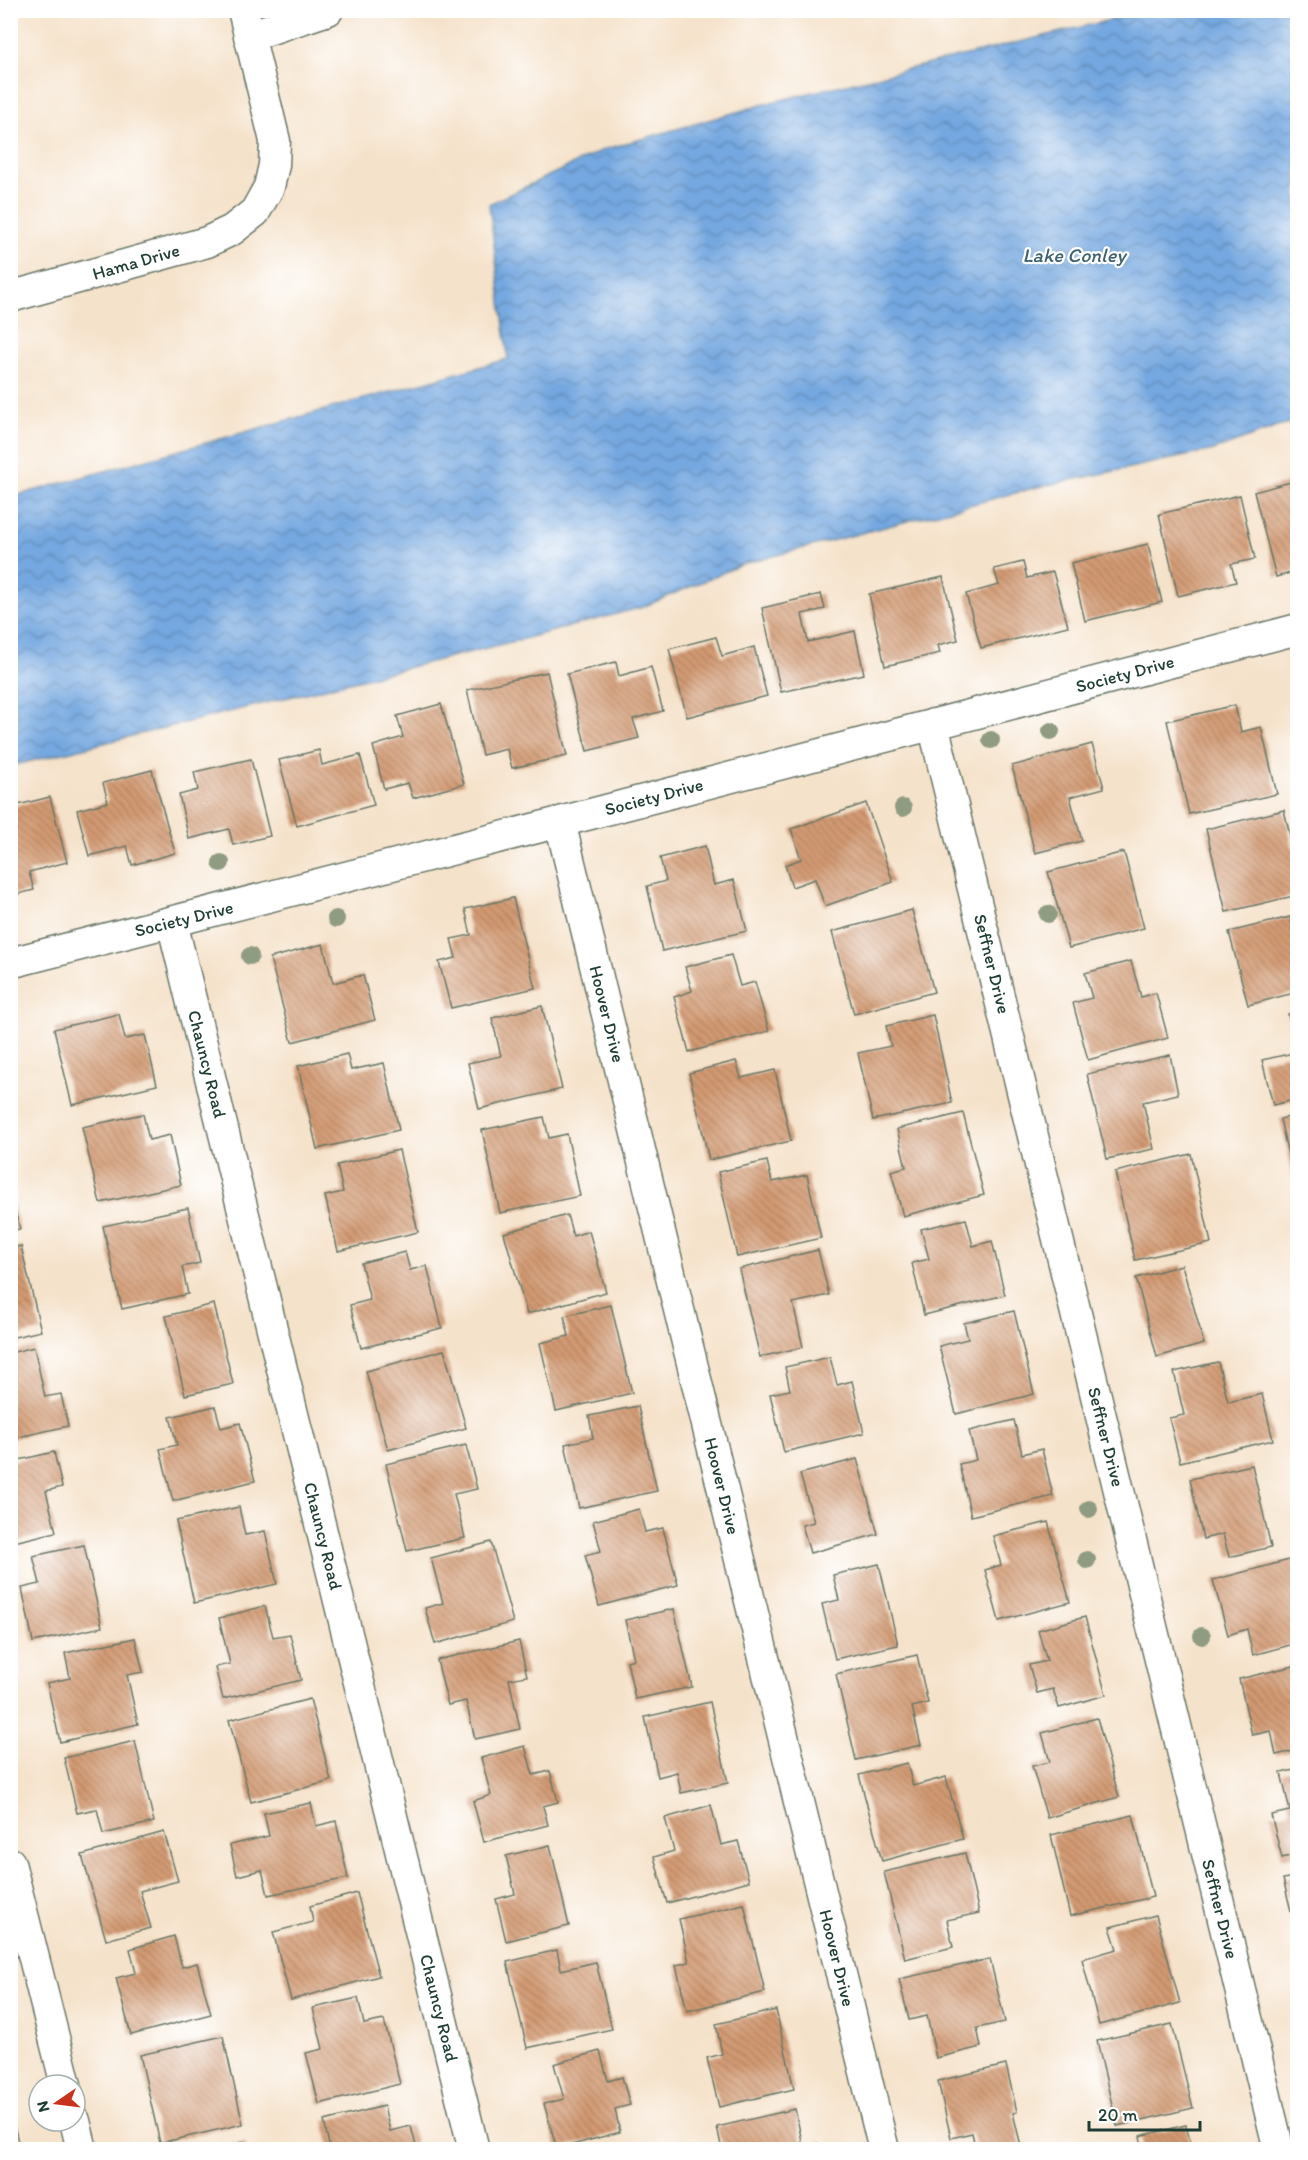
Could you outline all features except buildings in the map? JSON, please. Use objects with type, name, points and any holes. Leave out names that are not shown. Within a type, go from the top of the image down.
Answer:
[{"type":"street","points":[[246,23],[328,10]]},
{"type":"street","name":"Hama Drive","points":[[10,297],[207,242],[232,230],[255,212],[269,187],[275,141],[246,23]]},
{"type":"street","name":"Society Drive","points":[[10,963],[1298,630]]},
{"type":"street","name":"Seffner Drive","points":[[933,724],[1279,2150]]},
{"type":"street","name":"Hoover Drive","points":[[560,822],[884,2150]]},
{"type":"street","name":"Chauncy Road","points":[[172,922],[474,2150]]},
{"type":"street","points":[[10,1863],[63,2073]]},
{"type":"street","points":[[78,2133],[82,2150]]},
{"type":"water","name":"Lake Conley","points":[[1147,11],[1297,11],[1297,420],[1214,450],[1034,488],[743,564],[643,607],[11,766],[11,497],[508,359],[489,204],[603,150],[768,103]]}]
